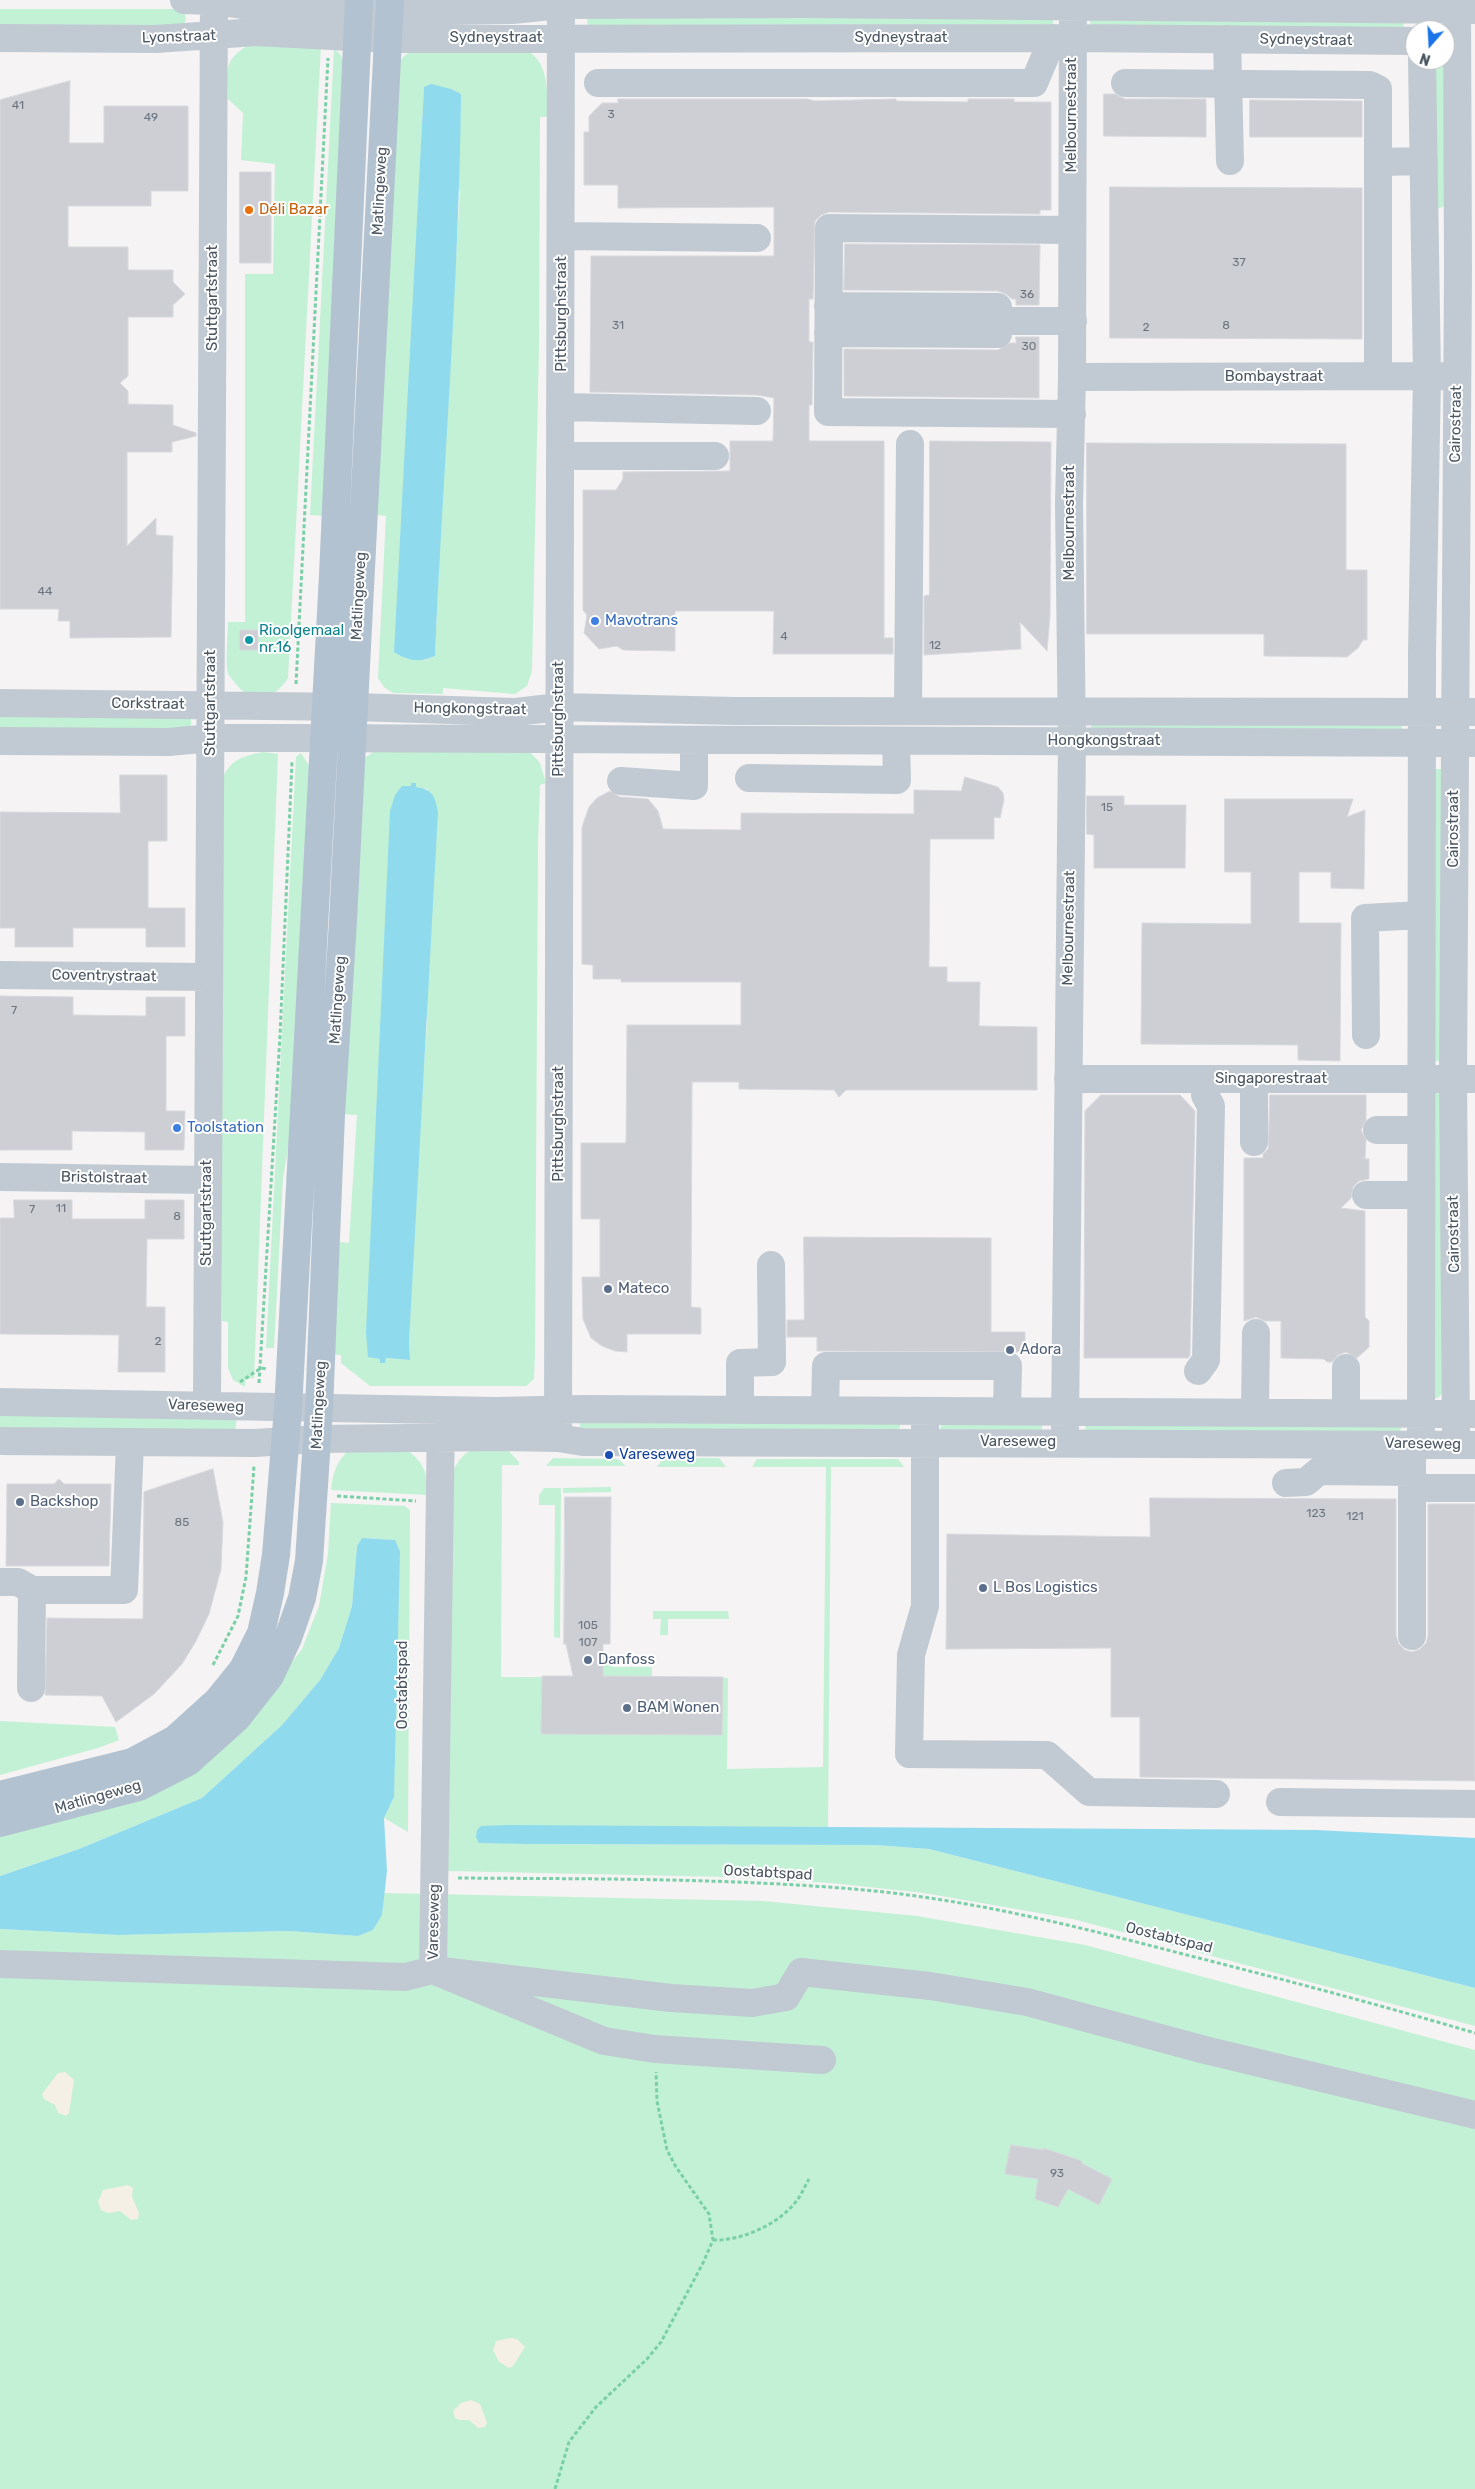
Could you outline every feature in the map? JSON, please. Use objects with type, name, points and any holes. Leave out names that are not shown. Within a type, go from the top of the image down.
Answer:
[{"type":"main road","name":"Matlingeweg","points":[[0,1823],[139,1787],[188,1762],[237,1718],[270,1676],[288,1638],[302,1598],[309,1561],[319,1409],[331,1115],[390,6]]},
{"type":"main road","name":"Matlingeweg","points":[[0,1795],[132,1762],[175,1739],[218,1700],[243,1669],[261,1633],[275,1564],[288,1409],[324,739],[358,16]]},
{"type":"street","points":[[184,0],[214,0],[256,7],[358,16]]},
{"type":"street","name":"Stuttgartstraat","points":[[207,1405],[207,1180],[212,706],[214,0]]},
{"type":"street","name":"Sydneystraat","points":[[358,16],[390,6],[512,10],[561,2],[1290,4],[1423,13],[1463,6]]},
{"type":"street","name":"Pittsburghstraat","points":[[558,1438],[559,707],[562,456],[561,2]]},
{"type":"street","name":"Melbournestraat","points":[[1065,1442],[1072,741],[1069,503],[1072,414],[1072,230],[1063,38],[1073,2]]},
{"type":"street","name":"Cairostraat","points":[[1463,6],[1459,42],[1458,213],[1466,376],[1464,743],[1466,1445]]},
{"type":"street","name":"Sydneystraat","points":[[358,16],[388,38],[1063,38],[1405,41]]},
{"type":"street","name":"Lyonstraat","points":[[0,38],[156,39],[256,32],[329,37],[358,16]]},
{"type":"street","points":[[598,84],[1034,83],[1063,38]]},
{"type":"street","points":[[1227,39],[1230,161]]},
{"type":"street","name":"Cairostraat","points":[[1412,1636],[1412,1480],[1421,1413],[1422,712],[1427,376],[1422,70]]},
{"type":"street","points":[[1125,83],[1228,82],[1370,85],[1378,90],[1378,376]]},
{"type":"street","points":[[1379,162],[1424,161]]},
{"type":"street","points":[[1425,223],[1444,215],[1458,213]]},
{"type":"street","points":[[1072,230],[829,228],[828,306],[828,412],[1072,414]]},
{"type":"street","points":[[562,236],[757,238]]},
{"type":"street","points":[[828,306],[998,307],[998,334],[828,333]]},
{"type":"street","points":[[998,321],[1072,321]]},
{"type":"street","name":"Bombaystraat","points":[[1072,378],[1466,376]]},
{"type":"street","points":[[562,407],[757,411]]},
{"type":"street","points":[[908,710],[910,444]]},
{"type":"street","points":[[562,456],[715,456]]},
{"type":"street","name":"Corkstraat","points":[[0,704],[325,707]]},
{"type":"street","name":"Hongkongstraat","points":[[325,707],[516,712],[559,707],[735,711],[1465,712]]},
{"type":"street","points":[[734,740],[735,711]]},
{"type":"street","points":[[0,741],[169,742],[211,738],[324,739]]},
{"type":"street","name":"Hongkongstraat","points":[[324,739],[1464,743]]},
{"type":"street","points":[[621,781],[694,786],[694,740]]},
{"type":"street","points":[[749,778],[897,780],[896,740]]},
{"type":"street","points":[[1366,1035],[1365,918],[1421,914]]},
{"type":"street","name":"Coventrystraat","points":[[0,975],[209,977]]},
{"type":"street","name":"Singaporestraat","points":[[1068,1078],[1464,1079]]},
{"type":"street","points":[[1198,1371],[1206,1360],[1211,1106],[1205,1095],[1205,1079]]},
{"type":"street","points":[[1254,1079],[1254,1142]]},
{"type":"street","points":[[1377,1130],[1420,1130]]},
{"type":"street","name":"Bristolstraat","points":[[0,1177],[207,1180]]},
{"type":"street","points":[[1366,1196],[1420,1195]]},
{"type":"street","points":[[740,1409],[740,1363],[772,1362],[771,1265]]},
{"type":"street","points":[[1255,1412],[1256,1333]]},
{"type":"street","points":[[824,1410],[826,1366],[1008,1366],[1007,1410]]},
{"type":"street","points":[[1346,1368],[1346,1412]]},
{"type":"street","name":"Vareseweg","points":[[0,1402],[207,1405],[288,1409],[558,1411],[585,1409],[1007,1410],[1466,1414]]},
{"type":"street","name":"Vareseweg","points":[[442,1410],[441,1437],[428,1500],[435,1878],[433,1970],[587,2035],[617,2044],[655,2049],[822,2060]]},
{"type":"street","points":[[924,1410],[926,1606],[911,1655],[910,1754],[1047,1755],[1089,1792],[1216,1794]]},
{"type":"street","name":"Vareseweg","points":[[0,1441],[255,1444],[317,1438],[441,1437],[558,1438],[583,1442],[1065,1442],[1466,1445]]},
{"type":"street","points":[[0,1582],[18,1582],[32,1590],[124,1590],[130,1443]]},
{"type":"street","points":[[1286,1483],[1306,1482],[1319,1471],[1475,1488]]},
{"type":"street","points":[[31,1688],[32,1590]]},
{"type":"street","points":[[1280,1802],[1475,1804]]},
{"type":"street","points":[[0,1964],[405,1977],[433,1970],[671,1998],[752,2003],[786,1997],[801,1972],[930,1986],[1027,2002],[1205,2050],[1475,2115]]},
{"type":"path","points":[[295,706],[329,37]]},
{"type":"path","points":[[257,1408],[280,1036],[293,738]]},
{"type":"path","points":[[209,1671],[222,1650],[238,1616],[246,1577],[255,1444]]},
{"type":"path","points":[[252,1491],[282,1492]]},
{"type":"path","points":[[314,1494],[428,1500]]},
{"type":"path","points":[[415,1510],[428,1500]]},
{"type":"path","name":"Oostabtspad","points":[[435,1878],[700,1881],[854,1889],[956,1902],[1071,1925],[1355,1998],[1475,2032]]},
{"type":"path","points":[[554,2489],[569,2442],[596,2407],[647,2359],[661,2342],[703,2263],[713,2240],[709,2214],[676,2167],[668,2150],[657,2101],[655,2049]]},
{"type":"path","points":[[713,2240],[742,2236],[781,2216],[797,2200],[809,2179]]},
{"type":"green space","points":[[0,9],[176,9],[182,10],[186,19],[182,27],[0,30]]},
{"type":"green space","points":[[589,16],[1049,17],[1053,20],[1053,25],[588,28],[587,20]]},
{"type":"green space","points":[[1093,18],[1403,20],[1404,28],[1091,26],[1090,21]]},
{"type":"green space","points":[[252,43],[321,45],[288,678],[276,691],[263,697],[248,694],[241,690],[229,674],[227,668],[228,622],[245,622],[245,274],[273,274],[275,164],[241,160],[243,113],[228,99],[228,72],[231,60],[242,49]]},
{"type":"green space","points":[[421,45],[521,47],[538,60],[545,76],[548,117],[540,117],[539,345],[532,671],[527,686],[515,694],[443,688],[443,694],[393,693],[384,687],[378,678],[386,516],[371,514],[398,64],[404,56]],"holes":[[[424,87],[460,192],[442,485],[435,656],[424,661],[416,254]]]},
{"type":"green space","points":[[334,49],[340,54],[345,65],[325,516],[310,515]]},
{"type":"green space","points":[[1436,70],[1447,70],[1446,206],[1432,210]]},
{"type":"green space","points":[[0,712],[191,718],[191,725],[188,730],[0,733]]},
{"type":"green space","points":[[1402,722],[1402,730],[1092,729],[1090,723]]},
{"type":"green space","points":[[380,747],[531,753],[540,763],[546,783],[540,785],[538,842],[535,1353],[534,1379],[526,1386],[370,1386],[341,1363],[341,1355],[327,1354],[340,1242],[349,1243],[357,1115],[339,1114],[361,768],[366,757]],"holes":[[[411,783],[416,783],[416,787],[428,789],[427,1024],[416,1182],[409,1342],[410,1360],[385,1358],[380,1363]]]},
{"type":"green space","points":[[263,752],[278,754],[254,1378],[245,1379],[245,1387],[233,1380],[228,1368],[228,1322],[222,1321],[217,895],[221,780],[233,763]]},
{"type":"green space","points":[[301,753],[311,769],[293,1120],[283,1178],[274,1348],[266,1348],[296,757]]},
{"type":"green space","points":[[1433,769],[1443,769],[1440,1061],[1432,1061]]},
{"type":"green space","points":[[1433,1092],[1443,1095],[1444,1391],[1438,1398],[1432,1398]]},
{"type":"green space","points":[[0,1415],[237,1418],[235,1431],[0,1435]]},
{"type":"green space","points":[[581,1421],[898,1422],[900,1425],[899,1432],[579,1428]]},
{"type":"green space","points":[[943,1422],[1042,1423],[1042,1431],[940,1429]]},
{"type":"green space","points":[[1086,1423],[1401,1427],[1400,1433],[1085,1431]]},
{"type":"green space","points":[[503,1445],[519,1462],[519,1465],[502,1465],[501,1677],[728,1678],[727,1769],[823,1767],[826,1467],[752,1467],[757,1459],[898,1459],[904,1467],[831,1467],[828,1829],[482,1826],[529,1844],[874,1845],[929,1849],[1475,1988],[1475,2026],[1073,1919],[924,1893],[831,1883],[729,1877],[448,1871],[452,1473],[466,1453],[478,1448]]},
{"type":"green space","points":[[406,1449],[421,1463],[427,1480],[428,1495],[331,1490],[336,1468],[349,1450]]},
{"type":"green space","points":[[553,1458],[618,1459],[626,1466],[546,1466]]},
{"type":"green space","points":[[663,1458],[719,1458],[726,1467],[657,1467]]},
{"type":"green space","points":[[611,1487],[611,1492],[563,1493],[563,1488]]},
{"type":"green space","points":[[544,1488],[561,1488],[560,1638],[554,1637],[555,1505],[539,1505],[539,1495]]},
{"type":"green space","points":[[331,1503],[405,1506],[410,1510],[408,1832],[384,1818],[394,1797],[395,1540],[362,1538],[357,1546],[352,1606],[339,1648],[320,1680],[282,1725],[202,1798],[79,1849],[0,1876],[0,1833],[268,1694],[302,1649],[319,1606],[328,1554]]},
{"type":"green space","points":[[653,1611],[728,1611],[729,1619],[668,1619],[668,1635],[660,1635],[661,1619],[653,1619]]},
{"type":"green space","points":[[612,1660],[612,1667],[652,1667],[652,1676],[603,1676],[603,1661]]},
{"type":"green space","points":[[0,1721],[115,1727],[119,1740],[98,1748],[0,1775]]},
{"type":"green space","points":[[383,1893],[763,1901],[917,1916],[1085,1945],[1475,2050],[1475,2489],[0,2489],[0,1929],[119,1935],[289,1931],[358,1936],[373,1930],[382,1915]]},
{"type":"sand","points":[[65,2072],[74,2080],[69,2113],[66,2116],[58,2113],[55,2105],[44,2099],[42,2094],[58,2073]]},
{"type":"sand","points":[[128,2185],[133,2188],[132,2197],[139,2213],[138,2219],[131,2220],[120,2211],[108,2213],[101,2210],[98,2202],[103,2190]]},
{"type":"sand","points":[[510,2338],[517,2339],[525,2347],[513,2366],[509,2368],[499,2362],[493,2350],[496,2341]]},
{"type":"sand","points":[[471,2400],[480,2404],[487,2423],[485,2427],[478,2428],[469,2420],[455,2418],[453,2411],[461,2403]]},
{"type":"water","points":[[431,84],[451,89],[461,94],[460,164],[435,656],[424,660],[414,660],[394,652],[424,87]]},
{"type":"water","points":[[411,783],[416,783],[416,787],[430,792],[436,802],[438,812],[409,1342],[410,1360],[386,1358],[385,1363],[380,1363],[380,1359],[368,1357],[366,1332],[390,811],[395,795],[402,786],[411,786]]},
{"type":"water","points":[[362,1538],[395,1540],[400,1552],[394,1797],[384,1818],[387,1871],[382,1915],[373,1930],[358,1936],[289,1931],[119,1935],[0,1929],[0,1876],[79,1849],[202,1798],[282,1725],[320,1680],[339,1648],[352,1606],[357,1546]]},
{"type":"water","points":[[481,1826],[1316,1830],[1475,1838],[1475,1988],[929,1849],[874,1845],[479,1843],[476,1837],[477,1830]]},
{"type":"building","points":[[70,81],[69,143],[104,143],[104,106],[188,106],[188,191],[151,191],[151,206],[68,206],[68,247],[128,247],[128,270],[173,270],[173,282],[185,294],[173,305],[173,317],[128,317],[128,376],[120,383],[128,391],[128,404],[173,405],[173,425],[196,433],[196,436],[172,442],[172,452],[127,452],[127,546],[156,518],[156,535],[173,536],[171,637],[70,638],[70,621],[58,621],[59,609],[0,609],[0,100]]},
{"type":"building","points":[[1104,94],[1115,94],[1125,99],[1206,99],[1206,137],[1104,136]]},
{"type":"building","points":[[618,99],[807,99],[815,101],[896,99],[896,101],[968,102],[968,99],[1014,99],[1014,102],[1051,102],[1051,210],[1040,210],[1040,214],[829,212],[821,215],[815,221],[813,299],[809,299],[809,342],[813,342],[812,405],[809,405],[809,441],[884,441],[884,638],[893,638],[893,654],[773,654],[774,611],[675,611],[675,651],[623,650],[617,646],[599,649],[584,633],[587,615],[583,610],[583,490],[616,490],[623,479],[623,472],[730,471],[730,441],[773,441],[774,398],[757,395],[590,392],[591,256],[774,256],[774,207],[618,208],[618,185],[584,185],[584,132],[589,132],[589,116],[602,103],[618,103]]},
{"type":"building","points":[[1250,100],[1362,101],[1362,137],[1250,137]]},
{"type":"building","points":[[240,172],[271,172],[271,263],[240,263]]},
{"type":"building","points":[[1110,187],[1362,188],[1362,339],[1110,338]]},
{"type":"building","points":[[845,244],[1040,245],[1039,305],[1016,305],[1016,299],[1012,299],[998,291],[844,290]]},
{"type":"building","points":[[1016,337],[1039,337],[1039,398],[844,396],[844,349],[998,350],[1010,343],[1016,343]]},
{"type":"building","points":[[930,441],[1051,442],[1050,616],[1047,651],[1020,622],[1021,649],[924,655],[924,596],[929,595]]},
{"type":"building","points":[[1087,443],[1346,444],[1346,570],[1367,570],[1367,640],[1363,640],[1358,648],[1347,657],[1264,656],[1264,634],[1087,634]]},
{"type":"building","name":"Rioolgemaal nr.16","points":[[240,630],[258,630],[258,650],[240,650]]},
{"type":"building","points":[[120,775],[167,775],[167,841],[148,841],[148,908],[185,908],[185,947],[146,947],[146,928],[73,928],[73,947],[15,947],[15,928],[0,928],[0,812],[120,813]]},
{"type":"building","points":[[965,777],[998,787],[1003,793],[1004,800],[1000,818],[994,817],[994,839],[930,839],[929,967],[947,967],[947,982],[980,982],[979,1026],[1037,1027],[1037,1090],[846,1090],[839,1097],[834,1090],[739,1089],[739,1082],[692,1082],[691,1307],[701,1308],[701,1334],[627,1334],[627,1352],[615,1351],[602,1346],[591,1338],[583,1319],[582,1277],[600,1277],[600,1219],[581,1219],[581,1143],[626,1143],[627,1025],[741,1025],[741,982],[621,982],[621,979],[593,979],[593,965],[582,964],[582,827],[589,807],[597,798],[610,791],[620,797],[648,799],[658,811],[663,829],[741,830],[741,813],[914,814],[914,790],[961,791]]},
{"type":"building","points":[[1087,796],[1124,796],[1124,805],[1186,805],[1185,868],[1094,868],[1094,835],[1087,834]]},
{"type":"building","points":[[1225,799],[1353,799],[1347,817],[1365,810],[1364,889],[1331,888],[1331,872],[1299,872],[1299,923],[1341,923],[1340,1061],[1298,1060],[1298,1045],[1141,1044],[1142,923],[1251,924],[1251,872],[1225,872]]},
{"type":"building","points":[[0,996],[73,997],[73,1015],[146,1016],[146,997],[185,997],[185,1036],[166,1036],[166,1111],[185,1111],[184,1150],[145,1150],[145,1132],[72,1131],[72,1150],[0,1150]]},
{"type":"building","points":[[1101,1095],[1180,1095],[1195,1111],[1190,1355],[1188,1358],[1084,1358],[1085,1111]]},
{"type":"building","points":[[1270,1095],[1366,1095],[1366,1120],[1361,1130],[1366,1140],[1365,1159],[1369,1159],[1369,1179],[1359,1181],[1353,1187],[1351,1198],[1341,1208],[1365,1211],[1365,1317],[1369,1321],[1369,1347],[1357,1358],[1346,1352],[1338,1355],[1332,1362],[1327,1362],[1324,1359],[1281,1358],[1281,1321],[1265,1321],[1256,1317],[1244,1321],[1244,1158],[1263,1158],[1263,1154],[1268,1149]]},
{"type":"building","points":[[14,1200],[72,1200],[72,1219],[145,1219],[145,1200],[184,1200],[184,1239],[147,1239],[146,1307],[165,1307],[165,1372],[118,1372],[119,1335],[0,1334],[0,1218],[14,1218]]},
{"type":"building","points":[[804,1237],[991,1238],[991,1332],[1025,1332],[1025,1352],[817,1351],[817,1337],[787,1337],[787,1320],[804,1320]]},
{"type":"building","points":[[213,1469],[223,1522],[221,1569],[209,1614],[182,1664],[154,1694],[116,1722],[102,1696],[45,1695],[47,1618],[143,1619],[144,1492]]},
{"type":"building","points":[[59,1479],[64,1484],[111,1484],[109,1566],[6,1566],[7,1484],[54,1484]]},
{"type":"building","points":[[565,1497],[611,1497],[610,1644],[603,1644],[603,1676],[723,1677],[722,1735],[541,1734],[542,1676],[573,1676],[566,1644],[564,1644]]},
{"type":"building","points":[[1150,1498],[1396,1499],[1396,1636],[1399,1644],[1405,1650],[1412,1652],[1420,1649],[1426,1643],[1428,1636],[1428,1504],[1475,1504],[1475,1781],[1140,1777],[1140,1717],[1111,1717],[1111,1648],[946,1649],[947,1534],[1150,1537]]},
{"type":"building","points":[[1011,2145],[1043,2150],[1043,2148],[1082,2161],[1081,2163],[1112,2179],[1099,2205],[1068,2189],[1058,2207],[1035,2199],[1038,2179],[1005,2174]]},
{"type":"place","name":"Déli Bazar","points":[[249,210]]},
{"type":"place","name":"Mavotrans","points":[[595,621]]},
{"type":"place","name":"Rioolgemaal nr.16","points":[[249,640]]},
{"type":"place","name":"Toolstation","points":[[177,1128]]},
{"type":"place","name":"Mateco","points":[[608,1289]]},
{"type":"place","name":"Adora","points":[[1010,1350]]},
{"type":"place","name":"Vareseweg","points":[[609,1455]]},
{"type":"place","name":"Backshop","points":[[20,1502]]},
{"type":"place","name":"L Bos Logistics","points":[[983,1588]]},
{"type":"place","name":"Danfoss","points":[[588,1660]]},
{"type":"place","name":"BAM Wonen","points":[[627,1708]]}]
